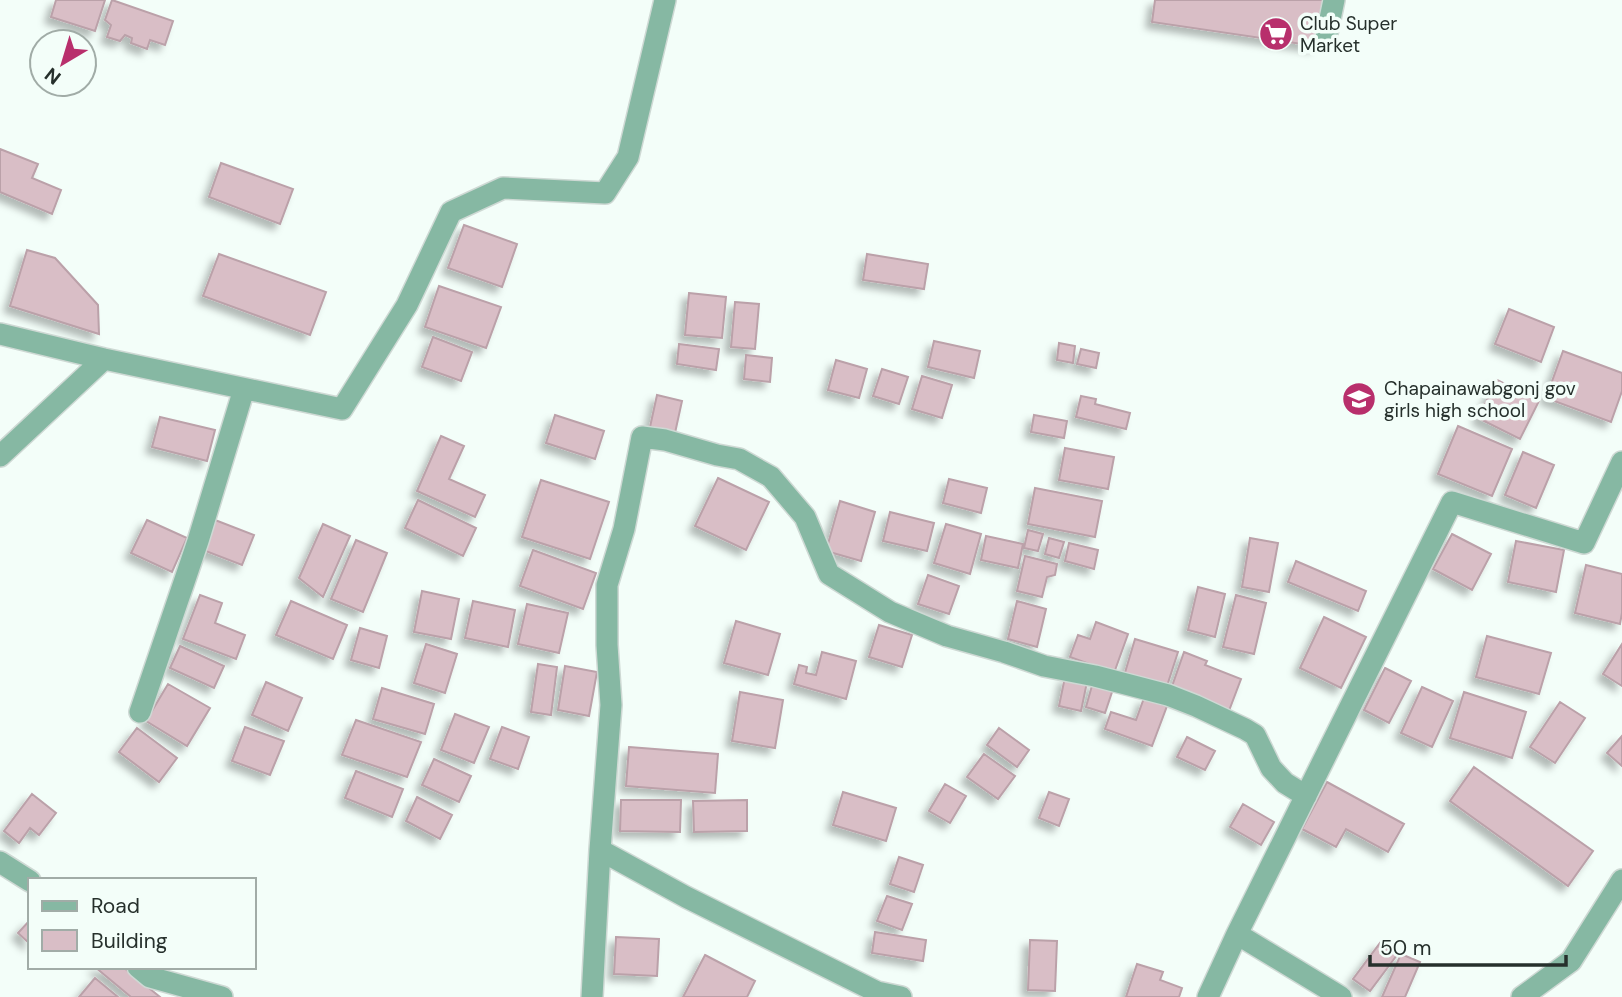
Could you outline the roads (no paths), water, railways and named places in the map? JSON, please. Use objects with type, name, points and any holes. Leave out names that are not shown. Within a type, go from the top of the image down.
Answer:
[{"type":"street","points":[[0,334],[104,359],[342,409],[407,305],[451,212],[502,188],[605,193],[628,157],[665,0]]},
{"type":"street","points":[[1326,38],[1334,0]]},
{"type":"street","points":[[0,456],[104,359]]},
{"type":"street","points":[[140,712],[198,541],[244,389]]},
{"type":"street","points":[[592,997],[611,705],[607,585],[624,529],[642,437],[665,440],[739,459],[771,477],[805,517],[829,574],[890,612],[947,636],[1044,666],[1168,695],[1196,706],[1255,735],[1271,768],[1284,783],[1306,796]]},
{"type":"street","points":[[1208,997],[1452,502],[1584,543],[1622,462]]},
{"type":"street","points":[[600,850],[686,897],[877,992],[901,997]]},
{"type":"street","points":[[0,862],[28,880]]},
{"type":"street","points":[[1522,997],[1570,961],[1622,880]]},
{"type":"street","points":[[1237,934],[1341,997]]},
{"type":"street","points":[[140,969],[150,977],[222,997]]},
{"type":"place","name":"Club Super Market","points":[[1276,34]]},
{"type":"place","name":"Chapainawabgonj gov girls high school","points":[[1359,399]]}]
